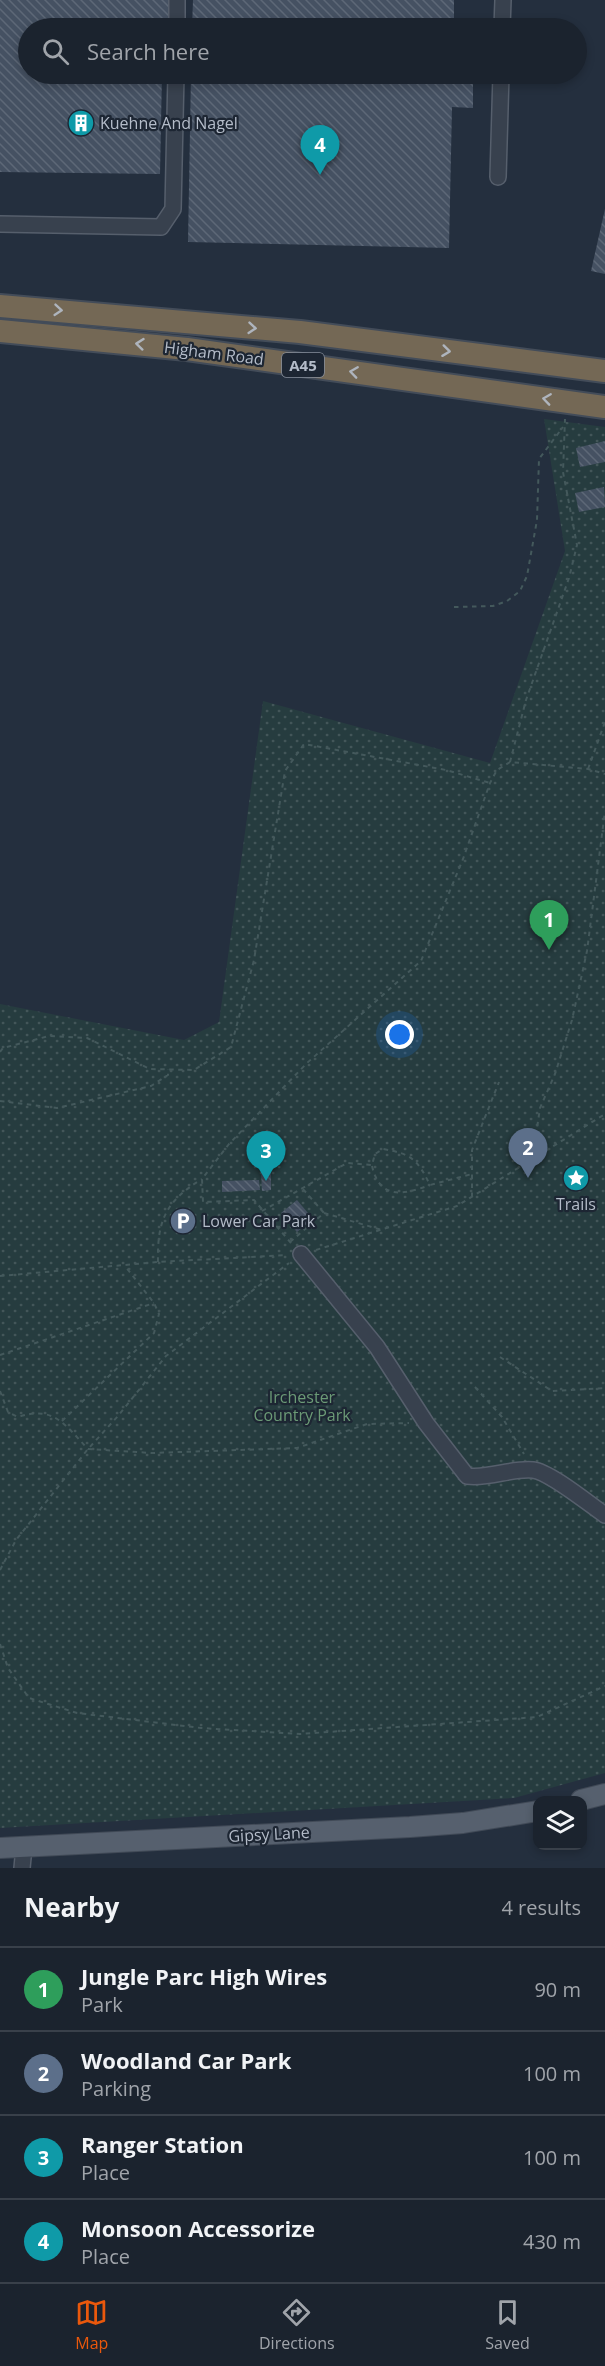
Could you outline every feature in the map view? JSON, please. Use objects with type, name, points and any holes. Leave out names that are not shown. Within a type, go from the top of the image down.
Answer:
[{"type":"highway","name":"Higham Road","points":[[0,306],[300,333],[605,371]]},
{"type":"highway","name":"Higham Road","points":[[0,331],[187,349],[605,407]]},
{"type":"main road","points":[[587,1798],[605,1794]]},
{"type":"main road","name":"Gipsy Lane","points":[[0,1848],[410,1827],[483,1821],[533,1812]]},
{"type":"lane","points":[[177,0],[177,18]]},
{"type":"lane","points":[[502,0],[502,18]]},
{"type":"lane","points":[[0,224],[162,227],[173,208],[176,84]]},
{"type":"lane","points":[[498,177],[501,84]]},
{"type":"lane","points":[[301,1254],[377,1347],[426,1423],[467,1476],[483,1478],[534,1470],[559,1482],[605,1515]]},
{"type":"lane","points":[[22,1868],[24,1847]]},
{"type":"path","points":[[510,762],[526,700],[570,578],[577,545],[563,472],[563,428],[569,402]]},
{"type":"path","points":[[454,607],[492,606],[507,601],[520,591],[527,576],[537,520],[539,459],[563,428]]},
{"type":"path","points":[[588,769],[605,722]]},
{"type":"path","points":[[0,1052],[1,1048],[49,1036],[87,1038],[150,1069],[194,1070],[231,1047],[254,960],[285,771],[304,744],[446,770],[490,783]]},
{"type":"path","points":[[159,1262],[158,1236],[163,1218],[179,1193],[202,1179],[229,1144],[307,1063],[421,961],[497,770],[510,762],[588,769],[605,774]]},
{"type":"path","points":[[532,1162],[540,1108],[555,1074],[573,1020],[587,951],[605,811]]},
{"type":"path","points":[[0,1101],[57,1108],[151,1086],[168,1075],[168,1069]]},
{"type":"path","points":[[472,1197],[472,1150],[499,1082]]},
{"type":"path","points":[[0,1276],[159,1262],[301,1254],[457,1206],[532,1162],[605,1114]]},
{"type":"path","points":[[430,1185],[419,1163],[403,1152],[383,1149],[375,1154],[372,1165],[376,1182],[381,1188],[390,1192],[418,1190],[472,1174]]},
{"type":"path","points":[[262,1211],[347,1163],[372,1165]]},
{"type":"path","points":[[202,1179],[203,1202],[254,1200],[301,1254]]},
{"type":"path","points":[[302,1188],[324,1213],[383,1230]]},
{"type":"path","points":[[290,1242],[324,1213]]},
{"type":"path","points":[[0,1570],[16,1540],[166,1356],[301,1254]]},
{"type":"path","points":[[62,1421],[105,1377],[154,1333],[159,1314],[154,1302],[125,1266]]},
{"type":"path","points":[[0,1355],[154,1302]]},
{"type":"path","points":[[500,1357],[552,1391],[605,1388]]},
{"type":"path","points":[[475,1387],[502,1417],[534,1470]]},
{"type":"path","points":[[0,1391],[8,1412],[18,1417],[32,1412],[45,1412],[62,1421],[88,1449],[152,1454],[297,1448],[367,1424],[426,1423]]},
{"type":"path","points":[[0,1558],[6,1559]]},
{"type":"path","points":[[0,1644],[8,1668],[29,1698],[77,1713],[201,1728],[300,1734],[537,1717],[605,1686]]},
{"type":"green space","name":"Irchester Country Park","points":[[544,419],[605,427],[605,1773],[514,1798],[0,1828],[0,1004],[184,1040],[219,1022],[263,701],[490,763],[565,551]]},
{"type":"building","name":"Kuehne And Nagel","points":[[0,0],[171,0],[171,18],[18,18],[18,84],[162,84],[160,174],[0,172]]},
{"type":"building","points":[[193,0],[454,0],[454,18],[192,18]]},
{"type":"building","points":[[191,84],[473,84],[473,108],[452,107],[449,248],[188,242]]},
{"type":"building","points":[[605,209],[605,274],[591,271]]},
{"type":"building","points":[[605,441],[605,462],[580,467],[576,448]]},
{"type":"building","points":[[604,487],[605,507],[579,512],[575,493]]},
{"type":"building","points":[[261,1172],[271,1172],[271,1190],[262,1191]]},
{"type":"building","points":[[259,1180],[260,1190],[222,1192],[222,1181]]},
{"type":"building","points":[[297,1200],[313,1219],[297,1232],[281,1213]]},
{"type":"place","name":"Kuehne And Nagel","points":[[81,123]]},
{"type":"place","name":"Monsoon Accessorize","points":[[320,175]]},
{"type":"place","name":"Jungle Parc High Wires","points":[[549,950]]},
{"type":"place","name":"Woodland Car Park","points":[[528,1178]]},
{"type":"place","name":"Trails","points":[[576,1178]]},
{"type":"place","name":"Ranger Station","points":[[266,1181]]},
{"type":"place","name":"Lower Car Park","points":[[183,1221]]}]
